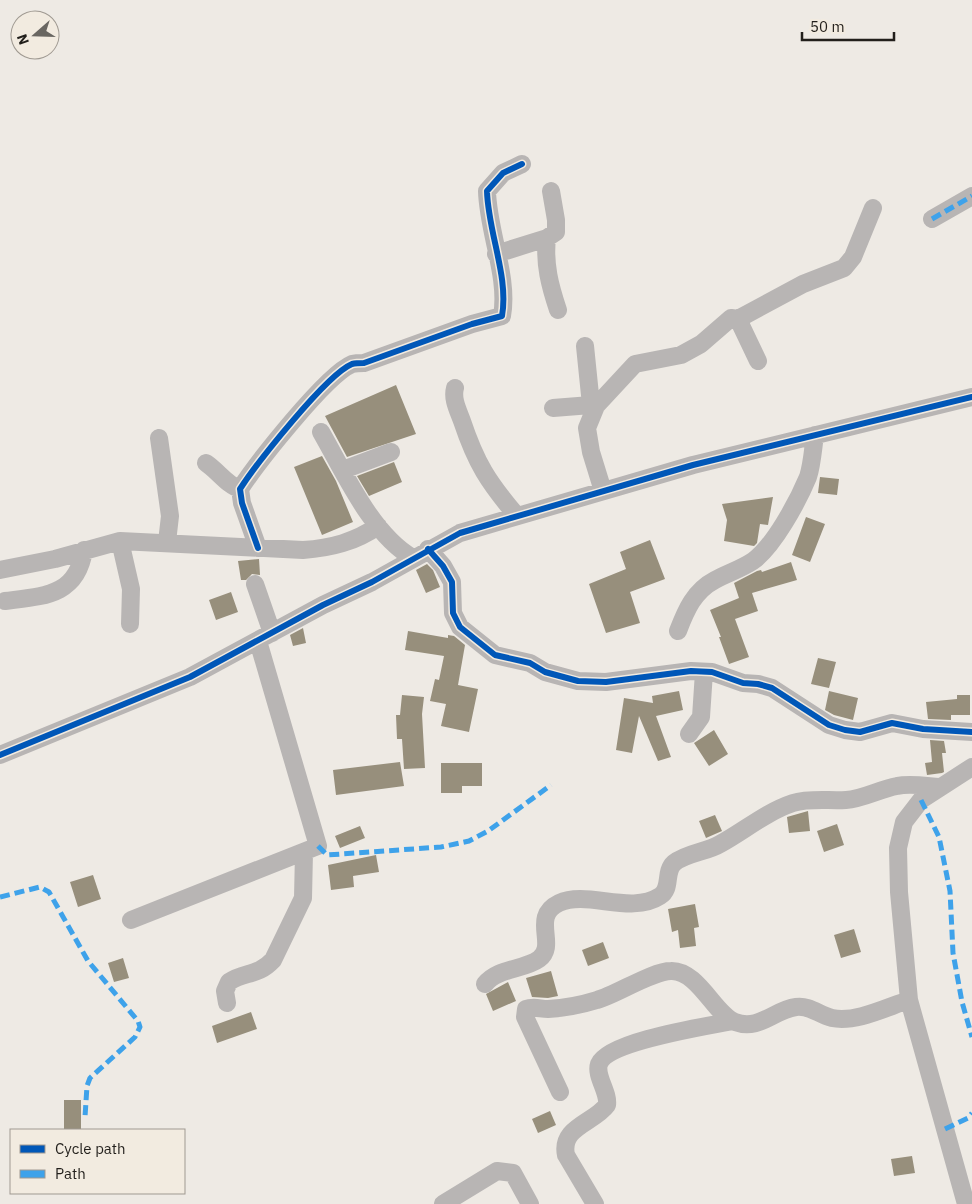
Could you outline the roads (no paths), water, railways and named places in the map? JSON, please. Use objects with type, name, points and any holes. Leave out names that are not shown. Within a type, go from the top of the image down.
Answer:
[{"type":"street","points":[[258,548],[242,503],[240,489],[280,435],[337,375],[352,364],[364,363],[472,324],[502,316],[503,290],[488,214],[487,191],[503,173],[522,164]]},
{"type":"street","points":[[496,254],[547,238],[556,232],[551,191]]},
{"type":"street","points":[[932,219],[972,196]]},
{"type":"street","points":[[603,491],[591,452],[587,428],[596,408],[636,364],[681,356],[701,344],[731,318],[738,319],[803,284],[844,268],[853,256],[873,208]]},
{"type":"street","points":[[547,238],[546,258],[549,282],[558,310]]},
{"type":"street","points":[[738,319],[758,360]]},
{"type":"street","points":[[585,346],[590,395],[596,408]]},
{"type":"street","points":[[455,388],[453,394],[457,408],[476,460],[487,478],[517,516]]},
{"type":"street","points":[[0,755],[190,677],[372,582],[428,549],[460,533],[762,447],[972,397]]},
{"type":"street","points":[[553,408],[591,405],[596,408]]},
{"type":"street","points":[[321,432],[365,510],[402,552],[413,558]]},
{"type":"street","points":[[678,631],[688,605],[695,595],[714,580],[734,573],[755,560],[765,549],[790,511],[808,476],[815,435]]},
{"type":"street","points":[[159,438],[170,516],[167,542]]},
{"type":"street","points":[[342,470],[391,452]]},
{"type":"street","points":[[206,463],[222,474],[231,486],[240,489]]},
{"type":"street","points":[[0,570],[55,559],[120,541],[304,550],[324,549],[364,536],[378,526]]},
{"type":"street","points":[[120,541],[131,589],[130,624]]},
{"type":"street","points":[[428,549],[443,566],[452,582],[453,614],[460,628],[495,655],[530,663],[545,672],[578,681],[606,682],[690,671],[712,672],[743,683],[758,684],[772,688],[828,726],[845,730],[860,732],[892,723],[923,728],[972,732]]},
{"type":"street","points":[[6,601],[55,592],[71,582],[77,576],[84,550]]},
{"type":"street","points":[[131,920],[318,846],[265,637],[256,584]]},
{"type":"street","points":[[689,734],[701,717],[704,672]]},
{"type":"street","points":[[966,1204],[909,1000],[899,892],[898,848],[904,822],[921,800],[972,767]]},
{"type":"street","points":[[485,984],[495,976],[540,958],[545,952],[545,917],[551,908],[560,902],[576,900],[612,904],[641,902],[660,896],[665,891],[668,872],[675,862],[720,844],[755,822],[794,803],[847,800],[900,785],[939,787]]},
{"type":"street","points":[[227,1003],[225,991],[229,982],[262,970],[273,960],[301,906],[304,888],[304,852]]},
{"type":"street","points":[[560,1092],[525,1017],[526,1009],[532,1007],[546,1009],[599,1000],[670,970],[683,973],[693,980],[733,1021]]},
{"type":"street","points":[[595,1204],[566,1155],[565,1148],[571,1132],[607,1105],[608,1099],[599,1071],[599,1064],[603,1058],[618,1049],[662,1034],[733,1021],[753,1024],[795,1007],[806,1007],[831,1018],[844,1019],[909,1000]]},
{"type":"street","points":[[443,1204],[497,1171],[505,1170],[513,1173],[530,1204]]}]
